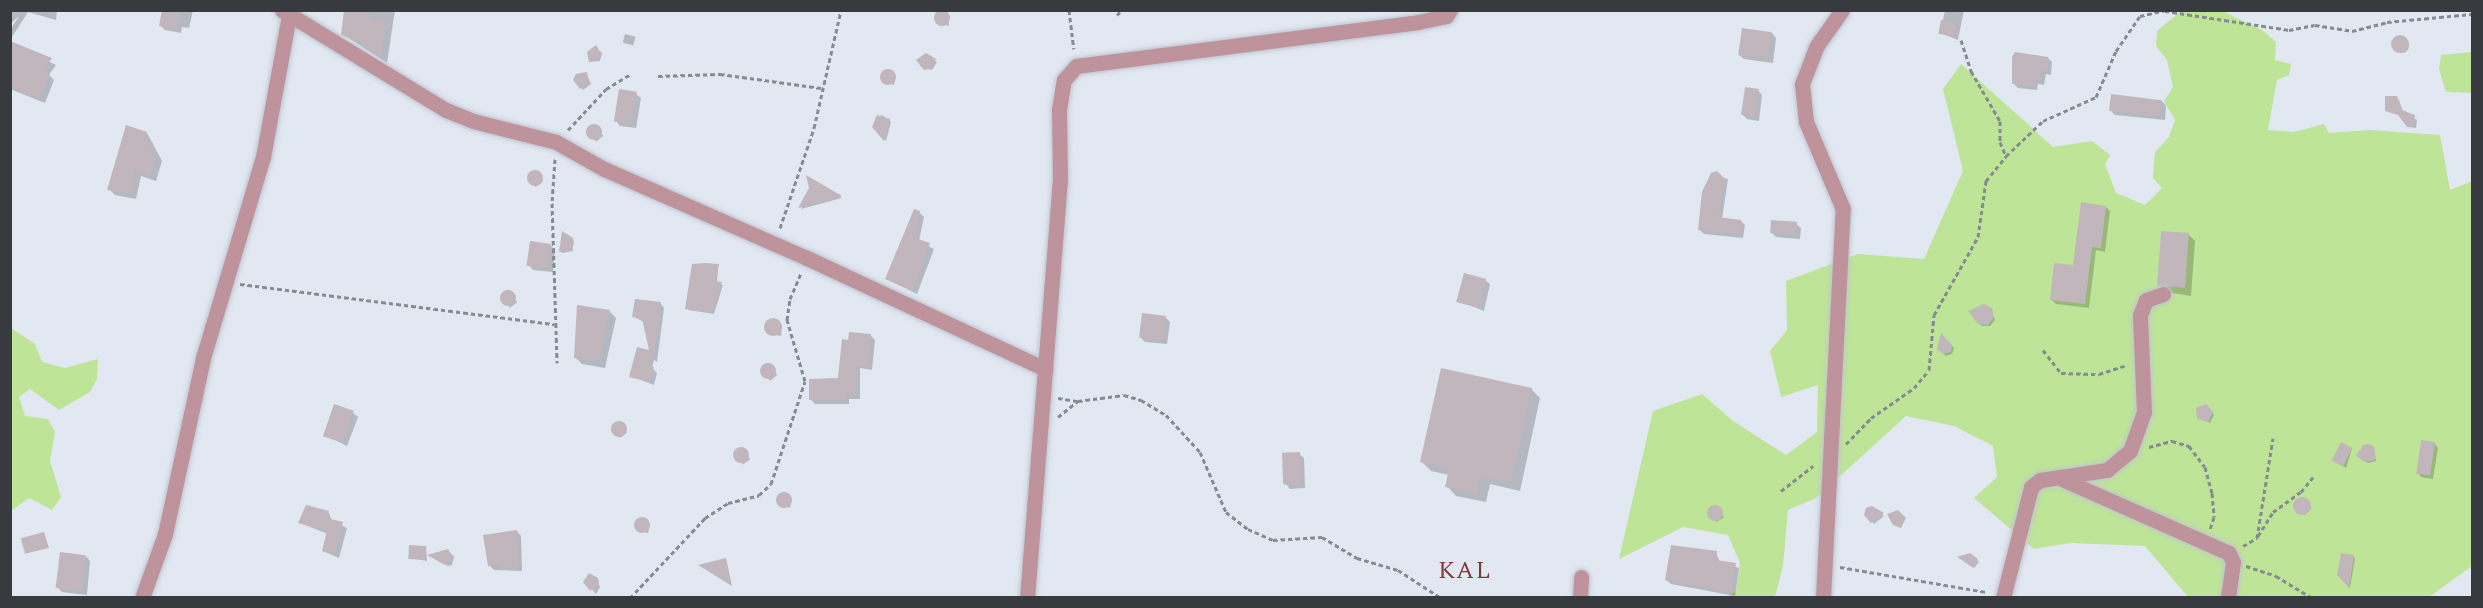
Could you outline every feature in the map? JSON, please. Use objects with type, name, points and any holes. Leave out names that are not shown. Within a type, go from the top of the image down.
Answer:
[{"type":"street","points":[[1027,597],[1060,181],[1059,110],[1064,80],[1076,66],[1418,22],[1446,16],[1450,10]]},
{"type":"street","points":[[1823,597],[1843,209],[1806,122],[1802,84],[1816,47],[1842,10]]},
{"type":"street","points":[[142,597],[165,534],[203,358],[263,157],[287,12],[446,110],[473,121],[556,142],[604,169],[807,258],[1045,369]]},
{"type":"street","points":[[2004,596],[2031,487],[2040,480],[2064,480],[2107,470],[2130,451],[2144,412],[2145,369],[2140,315],[2146,300],[2163,294]]},
{"type":"street","points":[[2064,480],[2206,540],[2231,557],[2228,597]]},
{"type":"street","points":[[1580,597],[1581,578]]},
{"type":"path","points":[[774,244],[814,128],[840,10]]},
{"type":"path","points":[[1069,10],[1076,66]]},
{"type":"path","points":[[1117,15],[1122,10]]},
{"type":"path","points":[[1781,490],[1830,454],[1851,442],[1871,418],[1914,388],[1929,370],[1934,315],[1978,237],[1986,181],[2006,156],[2043,121],[2066,114],[2096,97],[2115,51],[2140,16],[2165,11],[2289,30],[2314,25],[2352,31],[2387,22],[2472,14]]},
{"type":"path","points":[[1961,40],[1971,71],[2000,122],[2000,142],[2006,156]]},
{"type":"path","points":[[557,363],[554,324],[556,142],[606,89],[631,74]]},
{"type":"path","points":[[658,76],[720,74],[821,88]]},
{"type":"path","points":[[630,597],[705,519],[728,503],[759,495],[771,484],[805,381],[787,320],[790,299],[807,258]]},
{"type":"path","points":[[227,282],[554,324]]},
{"type":"path","points":[[2043,350],[2061,373],[2099,374],[2120,364],[2145,369]]},
{"type":"path","points":[[1044,396],[1078,401],[1124,395],[1166,415],[1200,452],[1226,512],[1248,529],[1273,540],[1322,537],[1357,558],[1398,570],[1441,597]]},
{"type":"path","points":[[1041,428],[1078,401]]},
{"type":"path","points":[[2257,538],[2273,438]]},
{"type":"path","points":[[2130,451],[2172,441],[2189,446],[2205,467],[2212,494],[2214,517],[2206,540]]},
{"type":"path","points":[[2231,557],[2257,538],[2273,513],[2301,492],[2314,476]]},
{"type":"path","points":[[2231,557],[2276,576],[2312,597]]},
{"type":"path","points":[[1825,566],[2004,596]]},
{"type":"green space","points":[[2181,11],[2222,11],[2262,30],[2276,42],[2275,60],[2291,64],[2289,75],[2277,80],[2268,130],[2294,132],[2324,124],[2329,133],[2370,130],[2440,135],[2450,190],[2472,181],[2472,566],[2429,597],[2188,597],[2145,546],[2070,543],[2034,549],[1974,498],[1997,477],[1993,446],[1954,426],[1906,416],[1816,498],[1788,510],[1783,566],[1775,597],[1727,597],[1736,591],[1740,563],[1728,535],[1683,527],[1619,559],[1653,411],[1702,394],[1733,421],[1786,455],[1817,432],[1818,385],[1781,397],[1770,351],[1787,330],[1786,281],[1858,254],[1924,259],[1963,171],[1943,89],[1961,64],[2053,147],[2092,141],[2110,155],[2105,164],[2116,193],[2145,205],[2162,188],[2153,178],[2155,152],[2169,137],[2175,120],[2164,101],[2173,87],[2167,60],[2156,46],[2157,31]]},
{"type":"green space","points":[[2472,52],[2472,93],[2446,92],[2439,69],[2441,55]]},
{"type":"green space","points":[[11,328],[35,344],[42,362],[65,368],[98,359],[97,379],[90,392],[59,410],[30,389],[19,397],[25,416],[48,419],[55,432],[50,461],[61,497],[52,510],[29,498],[11,511]]},
{"type":"building","points":[[162,10],[181,10],[177,30],[159,26]]},
{"type":"building","points":[[344,10],[370,10],[369,18],[386,21],[381,58],[365,49],[366,44],[341,35]]},
{"type":"building","points":[[942,10],[950,18],[942,26],[934,18]]},
{"type":"building","points":[[1941,20],[1957,23],[1954,37],[1938,34]]},
{"type":"building","points":[[1742,28],[1772,32],[1768,59],[1738,55]]},
{"type":"building","points":[[2396,35],[2404,35],[2409,40],[2407,51],[2396,53],[2391,48],[2391,40]]},
{"type":"building","points":[[10,41],[52,58],[43,70],[50,74],[39,99],[10,87]]},
{"type":"building","points":[[596,45],[602,55],[589,62],[587,52]]},
{"type":"building","points":[[2015,52],[2048,57],[2047,71],[2041,70],[2040,81],[2034,80],[2033,86],[2012,84],[2012,57]]},
{"type":"building","points":[[926,53],[936,59],[930,69],[924,70],[916,60]]},
{"type":"building","points":[[888,69],[896,77],[888,85],[880,77]]},
{"type":"building","points":[[587,72],[589,82],[580,89],[573,80],[576,74]]},
{"type":"building","points":[[1745,87],[1759,89],[1755,117],[1741,115]]},
{"type":"building","points":[[619,89],[637,92],[632,124],[614,122]]},
{"type":"building","points":[[2111,94],[2162,100],[2160,117],[2109,111]]},
{"type":"building","points":[[2385,96],[2397,96],[2402,110],[2415,115],[2414,126],[2407,127],[2398,115],[2385,111]]},
{"type":"building","points":[[877,115],[890,119],[884,141],[872,127]]},
{"type":"building","points":[[594,124],[600,126],[602,132],[600,138],[594,140],[588,138],[586,132],[588,126]]},
{"type":"building","points":[[126,125],[147,132],[145,140],[153,143],[150,152],[156,154],[150,176],[135,171],[130,194],[107,190]]},
{"type":"building","points":[[535,170],[541,172],[543,178],[541,184],[535,186],[529,184],[527,178],[529,172]]},
{"type":"building","points":[[1717,171],[1726,180],[1718,217],[1741,220],[1740,234],[1698,230],[1702,192],[1711,173]]},
{"type":"building","points":[[806,175],[842,196],[798,208],[809,188]]},
{"type":"building","points":[[2081,202],[2106,206],[2101,248],[2092,247],[2085,304],[2050,300],[2054,263],[2073,265]]},
{"type":"building","points":[[914,209],[920,211],[915,238],[930,243],[912,291],[885,279]]},
{"type":"building","points":[[1771,220],[1797,222],[1796,235],[1770,233]]},
{"type":"building","points":[[562,231],[573,238],[574,244],[571,249],[559,252]]},
{"type":"building","points":[[2161,231],[2189,233],[2185,288],[2157,286]]},
{"type":"building","points":[[530,241],[551,244],[547,269],[527,266]]},
{"type":"building","points":[[692,264],[719,264],[716,281],[722,282],[712,313],[685,309]]},
{"type":"building","points":[[1464,273],[1486,279],[1478,308],[1456,302]]},
{"type":"building","points":[[508,290],[514,292],[516,298],[514,304],[508,306],[502,304],[500,298],[502,292]]},
{"type":"building","points":[[635,299],[661,302],[653,360],[651,355],[648,366],[654,367],[650,382],[629,377],[637,347],[649,350],[642,318],[632,317]]},
{"type":"building","points":[[1984,304],[1992,308],[1994,317],[1988,325],[1978,324],[1968,311]]},
{"type":"building","points":[[577,305],[610,310],[598,362],[574,358]]},
{"type":"building","points":[[1142,313],[1166,316],[1163,341],[1139,338]]},
{"type":"building","points":[[769,318],[777,318],[782,323],[780,334],[769,336],[764,331],[764,323]]},
{"type":"building","points":[[849,332],[871,334],[868,366],[856,365],[856,395],[846,395],[846,400],[809,400],[809,379],[838,378],[842,339],[848,340]]},
{"type":"building","points":[[1941,333],[1952,345],[1951,352],[1943,354],[1937,349]]},
{"type":"building","points":[[768,363],[774,365],[776,371],[774,377],[768,379],[762,377],[760,371],[762,365]]},
{"type":"building","points":[[1441,368],[1532,388],[1511,483],[1481,476],[1477,494],[1445,487],[1449,469],[1420,462]]},
{"type":"building","points":[[334,404],[354,411],[343,443],[323,436]]},
{"type":"building","points":[[2206,404],[2213,412],[2208,422],[2197,419],[2196,408]]},
{"type":"building","points":[[619,421],[627,429],[619,437],[611,429]]},
{"type":"building","points":[[2421,440],[2435,442],[2430,476],[2416,474]]},
{"type":"building","points":[[2341,442],[2353,448],[2343,467],[2331,461]]},
{"type":"building","points":[[2369,444],[2374,447],[2375,460],[2365,462],[2356,456],[2363,445]]},
{"type":"building","points":[[741,447],[747,449],[749,455],[747,461],[741,463],[735,461],[733,455],[735,449]]},
{"type":"building","points":[[1300,452],[1301,484],[1283,485],[1282,453]]},
{"type":"building","points":[[784,492],[790,494],[792,500],[790,506],[784,508],[778,506],[776,500],[778,494]]},
{"type":"building","points":[[2302,497],[2308,500],[2311,506],[2308,512],[2302,515],[2296,512],[2293,506],[2296,500]]},
{"type":"building","points":[[306,505],[329,511],[327,518],[343,522],[335,555],[322,551],[327,531],[298,523]]},
{"type":"building","points":[[1715,505],[1721,507],[1723,513],[1721,519],[1715,521],[1709,519],[1707,513],[1709,507]]},
{"type":"building","points":[[1872,506],[1884,513],[1871,523],[1864,515],[1866,508]]},
{"type":"building","points":[[1898,510],[1906,518],[1901,528],[1893,525],[1887,514]]},
{"type":"building","points":[[642,517],[648,519],[650,525],[648,531],[642,533],[636,531],[634,525],[636,519]]},
{"type":"building","points":[[517,530],[518,567],[501,570],[500,564],[488,566],[483,535]]},
{"type":"building","points":[[44,532],[48,547],[25,554],[21,538]]},
{"type":"building","points":[[409,545],[426,546],[425,560],[408,559]]},
{"type":"building","points":[[1671,545],[1717,551],[1716,560],[1736,563],[1731,593],[1665,580]]},
{"type":"building","points":[[448,549],[454,559],[445,565],[427,555]]},
{"type":"building","points":[[60,552],[86,555],[81,591],[56,588]]},
{"type":"building","points":[[1970,553],[1978,559],[1972,567],[1957,557]]},
{"type":"building","points":[[2341,553],[2354,555],[2349,588],[2337,575]]},
{"type":"building","points":[[726,558],[732,586],[698,565]]},
{"type":"building","points":[[589,573],[598,578],[599,584],[590,591],[583,582]]},
{"type":"district","name":"KAL","points":[[1465,572]]}]
